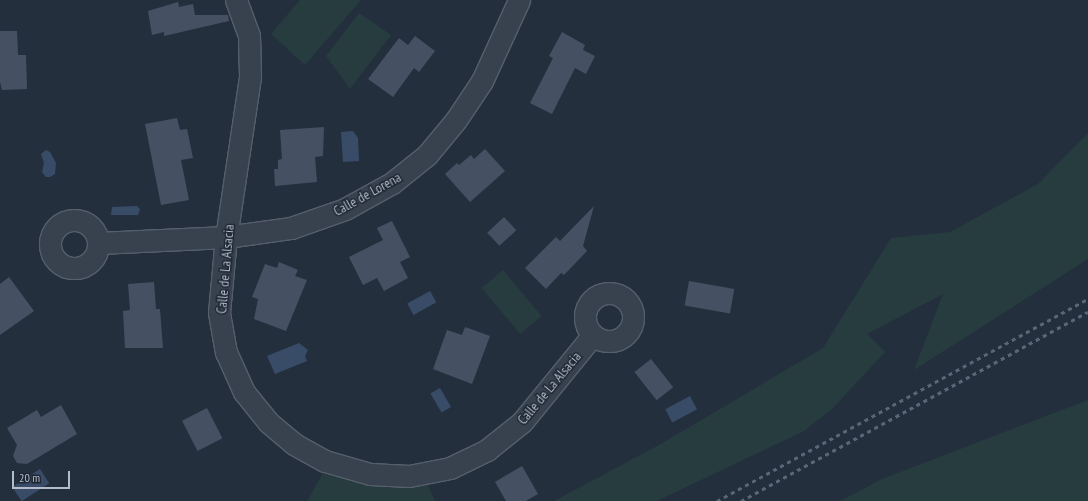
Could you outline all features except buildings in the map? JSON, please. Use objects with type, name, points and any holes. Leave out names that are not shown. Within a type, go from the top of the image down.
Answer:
[{"type":"street","name":"Calle de La Alsacia","points":[[236,0],[249,35],[250,77],[226,237],[219,313],[226,352],[244,392],[268,422],[294,444],[325,461],[370,474],[416,474],[450,468],[487,450],[522,422],[593,335]]},
{"type":"street","name":"Calle de Lorena","points":[[98,243],[226,237],[291,228],[345,209],[392,183],[427,155],[456,120],[482,81],[519,0]]},
{"type":"green space","points":[[300,0],[361,0],[305,65],[271,34]]},
{"type":"green space","points":[[359,13],[391,35],[350,89],[326,56]]},
{"type":"green space","points":[[1088,133],[1088,259],[914,370],[943,294],[867,334],[885,352],[833,408],[804,431],[657,501],[554,501],[659,445],[823,348],[891,238],[950,232],[1038,184]]},
{"type":"green space","points":[[503,270],[542,316],[520,334],[482,288]]},
{"type":"green space","points":[[1088,400],[1088,501],[840,501],[882,479]]},
{"type":"green space","points":[[323,473],[377,487],[428,485],[435,501],[307,501]]},
{"type":"water","points":[[353,131],[358,138],[359,161],[343,162],[341,132]]},
{"type":"water","points":[[46,150],[50,152],[56,163],[55,174],[50,177],[46,177],[42,172],[44,163],[41,154]]},
{"type":"water","points":[[137,206],[140,209],[138,215],[111,215],[112,207]]},
{"type":"water","points":[[430,291],[436,302],[414,315],[407,304]]},
{"type":"water","points":[[299,343],[308,350],[305,356],[307,361],[275,374],[267,356]]},
{"type":"water","points":[[440,388],[451,407],[441,413],[430,394]]},
{"type":"water","points":[[690,396],[697,409],[672,422],[665,409]]},
{"type":"water","points":[[40,469],[49,483],[22,501],[12,487]]},
{"type":"railway","points":[[717,501],[1088,299]]},
{"type":"railway","points":[[741,501],[1088,312]]}]
